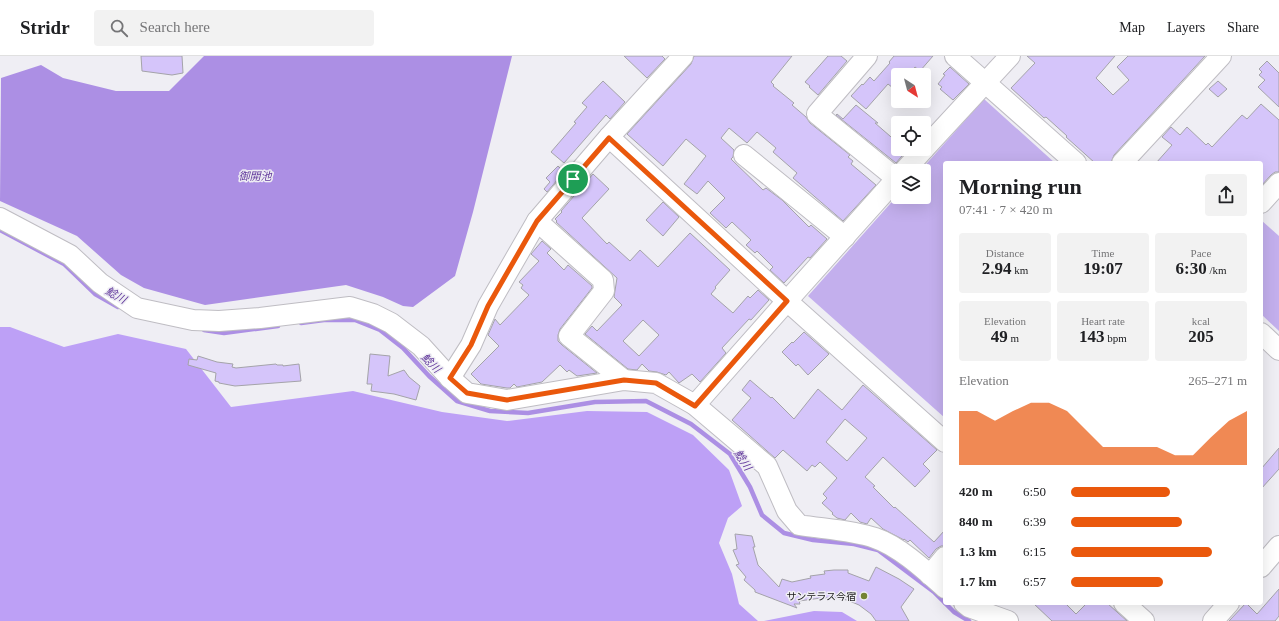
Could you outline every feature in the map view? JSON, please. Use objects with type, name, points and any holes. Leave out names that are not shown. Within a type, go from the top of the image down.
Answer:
[{"type":"street","points":[[450,378],[471,345],[488,306],[537,221],[683,56]]},
{"type":"street","points":[[867,56],[817,114],[891,170]]},
{"type":"street","points":[[955,56],[1074,161]]},
{"type":"street","points":[[931,141],[1010,56]]},
{"type":"street","points":[[1124,161],[1221,56]]},
{"type":"street","points":[[609,138],[787,301],[943,440]]},
{"type":"street","points":[[744,155],[845,236]]},
{"type":"street","points":[[910,164],[918,156]]},
{"type":"street","points":[[1263,201],[1279,183]]},
{"type":"street","points":[[695,406],[891,185]]},
{"type":"street","points":[[0,218],[70,255],[100,283],[137,308],[193,320],[219,321],[260,318],[350,307],[373,314],[391,323],[421,346],[450,378],[467,393],[507,400],[624,380],[656,383],[695,406],[766,466],[787,511],[799,525],[854,532],[876,538],[896,548],[943,586]]},
{"type":"street","points":[[537,221],[603,280],[604,291],[569,336],[624,380]]},
{"type":"street","points":[[1263,335],[1279,350]]},
{"type":"street","points":[[1269,567],[1279,546]]},
{"type":"street","points":[[930,575],[943,559]]},
{"type":"street","points":[[966,605],[1008,621]]},
{"type":"street","points":[[1126,605],[1144,621]]},
{"type":"street","points":[[1213,621],[1227,605]]},
{"type":"shaded area","points":[[984,99],[1053,161],[943,161],[943,416],[808,296],[891,203],[931,204],[931,164],[926,164]]},
{"type":"shaded area","points":[[1263,222],[1279,236],[1279,331],[1263,316]]},
{"type":"shaded area","points":[[0,327],[10,327],[64,347],[118,334],[186,349],[231,407],[353,391],[442,412],[507,421],[587,411],[647,412],[693,435],[729,470],[742,506],[728,518],[719,543],[732,574],[739,604],[758,621],[0,621]]},
{"type":"shaded area","points":[[814,611],[842,612],[857,621],[764,621]]},
{"type":"water","name":"御開池","points":[[204,56],[512,56],[473,212],[455,276],[413,307],[403,306],[383,297],[346,285],[205,305],[144,288],[121,275],[77,236],[0,201],[1,78],[41,65],[63,78],[116,91],[169,91]]},
{"type":"building","points":[[141,56],[182,56],[183,73],[172,75],[142,71]]},
{"type":"building","points":[[624,56],[662,56],[665,59],[647,78]]},
{"type":"building","points":[[694,56],[792,56],[771,82],[774,85],[773,86],[794,103],[792,105],[806,117],[810,123],[850,155],[848,157],[853,161],[851,164],[876,185],[843,221],[793,178],[797,173],[773,152],[776,148],[757,132],[747,143],[729,128],[721,138],[734,150],[733,157],[731,159],[763,190],[766,188],[782,200],[809,227],[811,225],[827,239],[784,283],[770,270],[773,267],[757,251],[755,253],[746,245],[751,240],[732,222],[726,228],[710,213],[725,198],[708,181],[697,194],[684,184],[706,156],[686,139],[663,166],[627,134],[691,64]]},
{"type":"building","points":[[828,56],[841,56],[847,61],[818,95],[805,82]]},
{"type":"building","points":[[894,56],[933,56],[923,68],[891,68],[891,86],[888,84],[866,109],[851,96],[870,77],[874,81],[890,63],[889,62]]},
{"type":"building","points":[[1027,56],[1115,56],[1096,78],[1113,95],[1129,80],[1117,67],[1128,56],[1205,56],[1114,155],[1112,161],[1093,161],[1046,117],[1044,118],[1011,88],[1035,63]]},
{"type":"building","points":[[1267,61],[1279,73],[1279,107],[1258,87],[1265,80],[1259,75],[1262,72],[1259,69]]},
{"type":"building","points":[[950,67],[969,84],[953,100],[940,89],[942,87],[938,84],[945,75],[943,74]]},
{"type":"building","points":[[603,81],[625,102],[610,119],[606,115],[564,163],[551,152],[576,123],[574,122],[587,107],[582,103]]},
{"type":"building","points":[[1218,81],[1227,89],[1218,97],[1209,89]]},
{"type":"building","points":[[1261,104],[1279,120],[1279,172],[1275,172],[1263,184],[1263,161],[1158,161],[1172,145],[1162,137],[1171,127],[1180,135],[1187,127],[1206,145],[1208,143],[1212,147],[1242,115],[1247,119]]},
{"type":"building","points":[[856,105],[878,123],[875,123],[891,137],[891,156],[902,156],[896,163],[836,115],[837,114],[843,119]]},
{"type":"building","points":[[558,166],[564,172],[547,192],[544,189],[550,182],[546,178]]},
{"type":"building","points":[[593,174],[609,189],[582,218],[607,244],[609,242],[630,261],[640,250],[658,267],[690,233],[730,270],[715,287],[716,288],[711,294],[733,313],[748,296],[750,298],[758,290],[769,300],[722,348],[726,353],[700,382],[692,374],[679,383],[669,372],[666,375],[649,371],[642,364],[637,370],[628,369],[585,334],[592,326],[597,331],[622,305],[614,297],[617,278],[556,222],[557,221],[555,219],[562,212],[561,211]],"holes":[[[643,320],[659,335],[639,356],[623,341]]]},
{"type":"building","points":[[663,202],[679,217],[663,236],[646,220]]},
{"type":"building","points":[[542,241],[551,249],[547,253],[564,270],[568,265],[592,286],[560,329],[558,341],[597,373],[577,376],[569,370],[567,372],[560,365],[542,382],[517,387],[514,384],[510,388],[481,384],[471,374],[499,346],[488,335],[495,319],[500,325],[529,295],[521,288],[523,285],[519,282],[539,261],[531,254]]},
{"type":"building","points":[[804,332],[829,354],[808,375],[798,364],[796,366],[782,352]]},
{"type":"building","points":[[370,354],[390,356],[388,376],[404,370],[409,377],[420,386],[416,400],[394,394],[371,391],[372,384],[367,384]]},
{"type":"building","points":[[198,356],[217,362],[233,364],[232,367],[236,368],[276,364],[283,366],[299,364],[301,381],[235,386],[219,383],[215,381],[216,373],[188,365],[189,359],[197,360]]},
{"type":"building","points":[[750,380],[771,398],[772,397],[794,419],[818,389],[842,410],[863,385],[937,450],[923,464],[930,471],[915,487],[883,457],[865,477],[894,508],[895,507],[934,542],[943,532],[943,546],[936,549],[929,558],[910,540],[908,542],[883,529],[871,518],[867,524],[860,522],[851,513],[845,520],[837,518],[822,503],[827,498],[823,494],[837,478],[820,462],[815,467],[812,465],[807,471],[783,450],[775,458],[732,420],[751,398],[742,390]],"holes":[[[845,419],[867,438],[847,461],[826,442]]]},
{"type":"building","points":[[1279,448],[1279,469],[1263,487],[1263,467]]},
{"type":"building","points":[[735,534],[752,536],[755,547],[753,547],[758,565],[779,587],[782,579],[792,582],[811,578],[810,576],[825,574],[824,571],[834,570],[848,570],[848,573],[869,581],[876,567],[914,589],[901,607],[909,621],[876,621],[871,614],[859,605],[847,600],[821,598],[799,601],[800,604],[794,604],[797,608],[755,592],[755,590],[744,580],[746,577],[736,565],[739,564],[733,550],[737,549]]},
{"type":"building","points":[[1279,589],[1279,616],[1275,621],[1229,621],[1244,605],[1248,605],[1257,614]]},
{"type":"building","points":[[1035,605],[1067,605],[1076,614],[1085,605],[1109,605],[1127,621],[1052,621]]},
{"type":"waterway","name":"鯰川","points":[[0,230],[64,264],[95,294],[118,307]]},
{"type":"waterway","name":"鯰川","points":[[301,323],[324,320],[355,320],[380,330],[403,348],[429,376],[457,401],[490,411],[528,413],[595,402],[646,401],[691,424],[730,454],[750,487],[762,515],[784,533],[813,540],[854,544],[878,550],[934,592],[943,601]]},
{"type":"waterway","name":"鯰川","points":[[204,330],[224,333],[278,326]]},
{"type":"waterway","name":"鯰川","points":[[947,605],[954,612],[969,621]]},
{"type":"place","name":"サンテラス今宿","points":[[864,596]]},
{"type":"route","points":[[609,138],[787,301],[695,406],[656,383],[624,380],[507,400],[467,393],[450,378],[471,345],[488,306],[537,221],[573,179],[609,138]]}]
